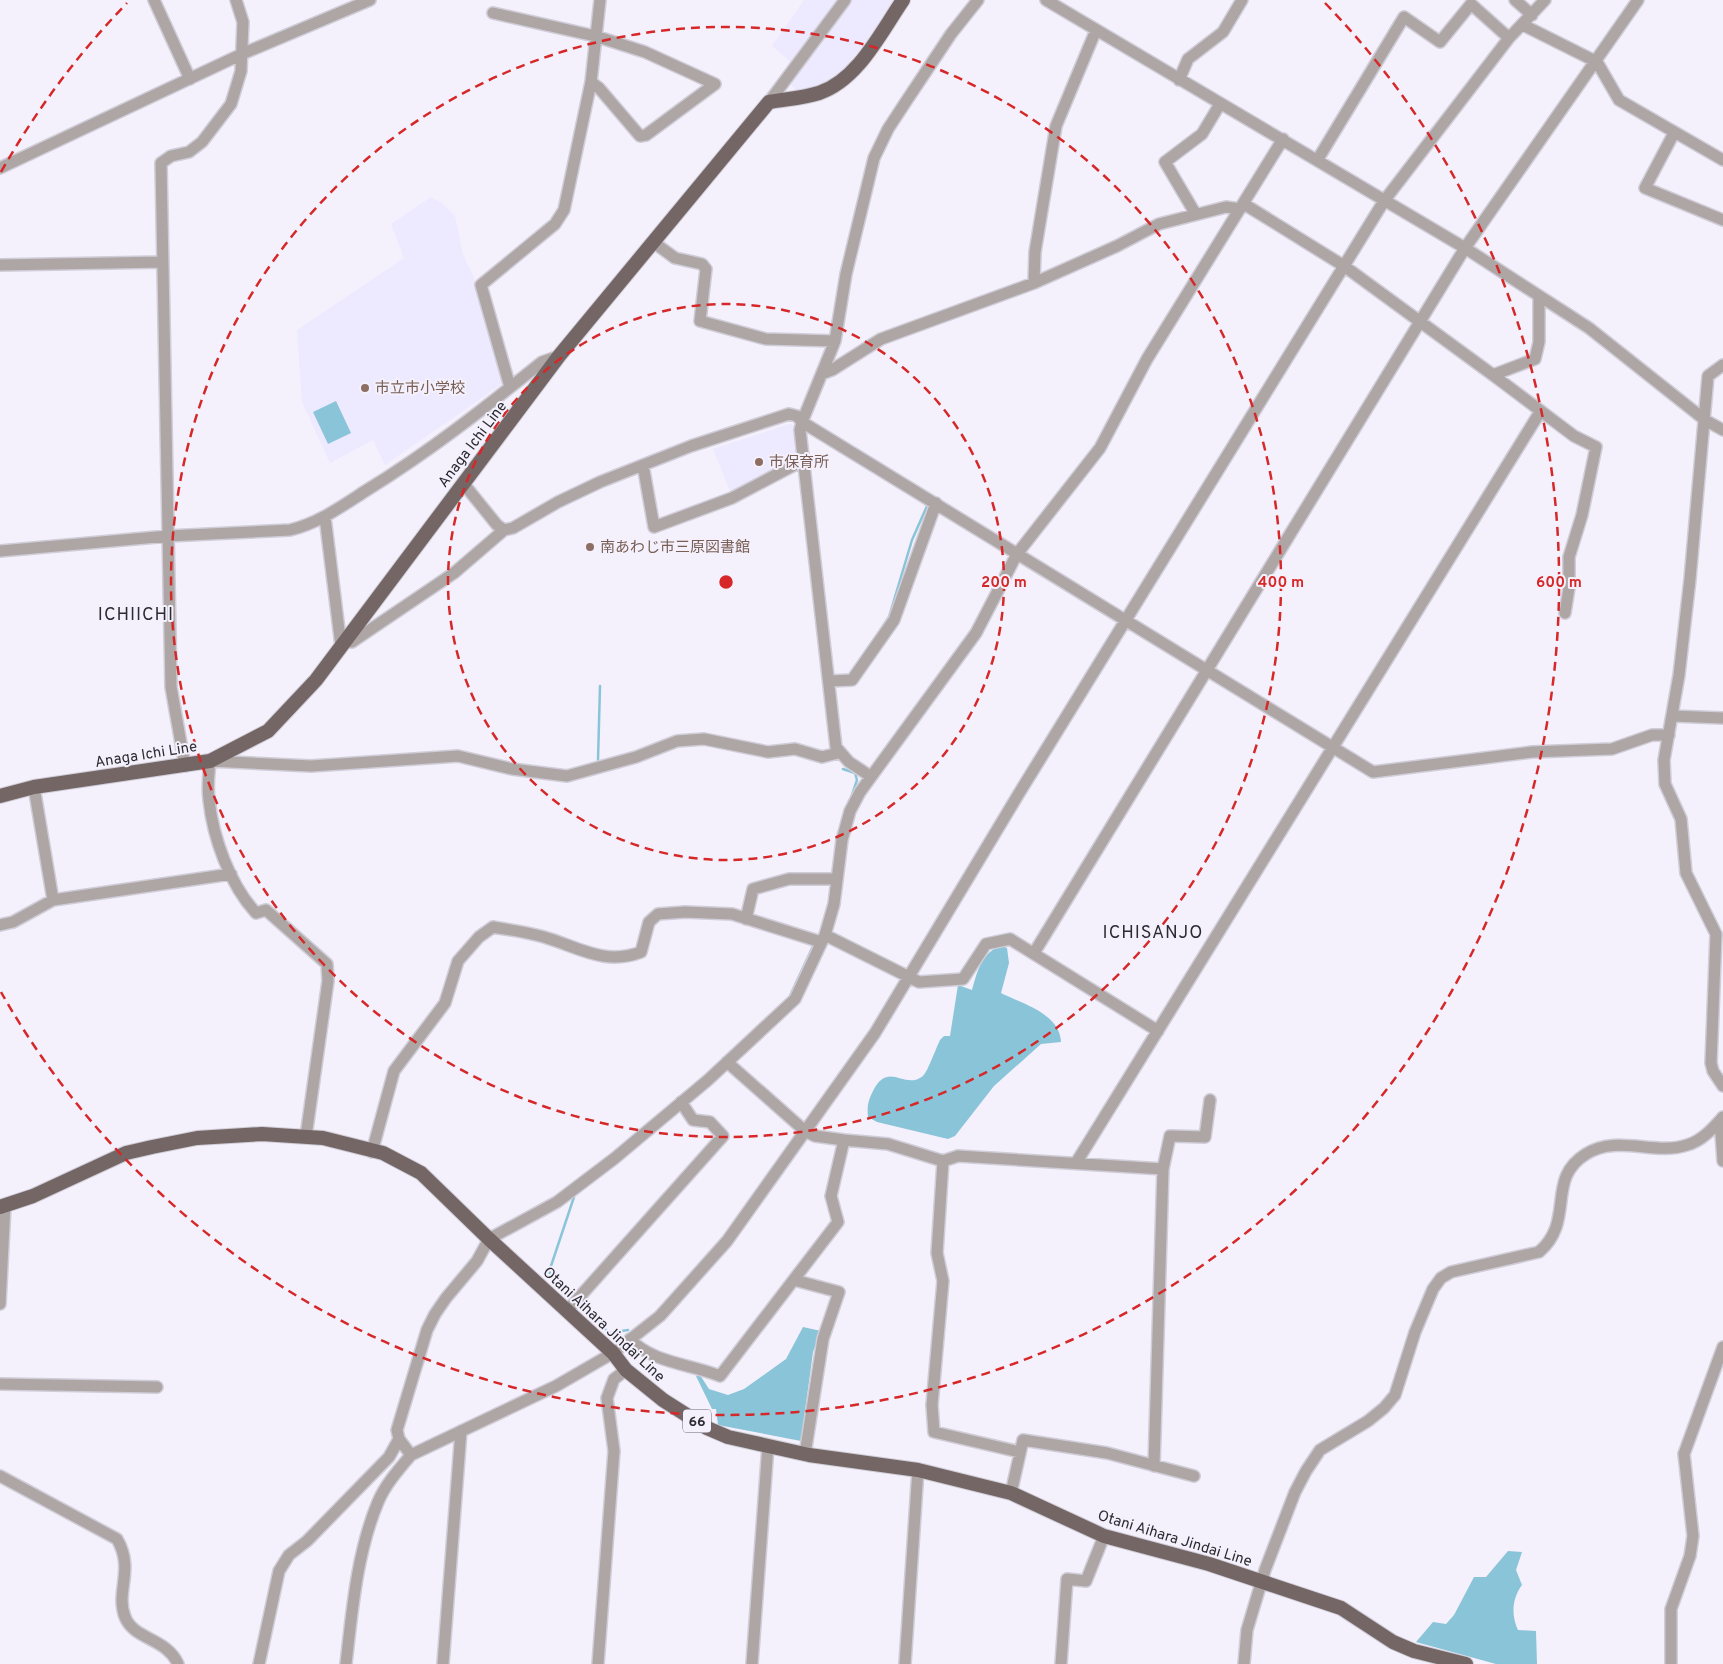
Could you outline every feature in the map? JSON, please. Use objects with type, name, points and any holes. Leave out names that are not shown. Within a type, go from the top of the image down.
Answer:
[{"type":"main road","points":[[769,102],[820,92],[837,84],[866,53],[903,0]]},
{"type":"main road","name":"Anaga Ichi Line","points":[[0,796],[34,787],[210,761],[268,731],[316,680],[559,356],[769,102]]},
{"type":"main road","name":"Otani Aihara Jindai Line","points":[[3,1206],[33,1196],[126,1154],[197,1138],[262,1134],[306,1136],[383,1153],[421,1173],[488,1239],[614,1352],[626,1370],[663,1400],[707,1428],[728,1437],[804,1454],[918,1470],[1011,1493],[1104,1536],[1209,1564],[1341,1608],[1393,1642],[1407,1648],[1466,1664]]},
{"type":"street","points":[[154,0],[190,79]]},
{"type":"street","points":[[185,766],[171,694],[161,162],[171,156],[188,152],[202,142],[231,104],[240,77],[242,54],[243,22],[236,0]]},
{"type":"street","points":[[0,168],[242,54],[370,0]]},
{"type":"street","points":[[510,387],[481,285],[555,224],[564,210],[591,82],[600,0]]},
{"type":"street","points":[[769,102],[845,0]]},
{"type":"street","points":[[870,776],[838,753],[800,430],[835,341],[846,274],[878,151],[888,129],[942,47],[978,0]]},
{"type":"street","points":[[1046,0],[1220,104],[1318,159],[1384,201],[1465,248],[1589,328],[1705,420],[1723,430]]},
{"type":"street","points":[[1179,80],[1188,59],[1223,32],[1242,0]]},
{"type":"street","points":[[1515,0],[1532,15]]},
{"type":"street","points":[[346,1664],[366,1541],[378,1501],[394,1475],[411,1455],[548,1390],[614,1352],[660,1316],[727,1241],[875,1033],[1125,621],[1384,201],[1509,38],[1545,0]]},
{"type":"street","points":[[1034,954],[1206,670],[1421,323],[1465,248],[1638,0]]},
{"type":"street","points":[[1318,159],[1404,17],[1440,42],[1471,4],[1509,38]]},
{"type":"street","points":[[493,13],[596,36],[645,52],[715,84],[646,135],[640,136],[599,88],[591,82]]},
{"type":"street","points":[[1523,24],[1596,62],[1619,100],[1723,160]]},
{"type":"street","points":[[1034,283],[1035,252],[1056,126],[1096,30]]},
{"type":"street","points":[[1195,213],[1165,162],[1202,134],[1220,104]]},
{"type":"street","points":[[1674,133],[1645,188],[1723,220]]},
{"type":"street","points":[[411,1455],[399,1439],[397,1430],[427,1330],[446,1298],[477,1262],[488,1239],[571,1191],[656,1126],[795,999],[823,939],[834,904],[842,840],[850,811],[870,776],[976,633],[1017,554],[1100,448],[1147,359],[1283,139]]},
{"type":"street","points":[[822,374],[832,370],[881,340],[1034,283],[1117,246],[1159,224],[1195,213],[1226,207],[1242,207],[1344,266],[1540,412],[1574,436],[1596,446],[1582,514],[1569,557],[1569,588],[1565,613]]},
{"type":"street","points":[[653,242],[675,258],[702,264],[706,269],[700,321],[766,339],[835,341]]},
{"type":"street","points":[[0,264],[163,262]]},
{"type":"street","points":[[1492,375],[1535,359],[1539,342],[1539,296]]},
{"type":"street","points":[[0,550],[168,536],[290,530],[325,517],[418,458],[542,362],[559,356]]},
{"type":"street","points":[[1723,365],[1708,376],[1690,579],[1672,716],[1664,760],[1664,784],[1681,819],[1686,873],[1716,934],[1711,1063],[1713,1071],[1723,1086]]},
{"type":"street","points":[[1076,1164],[1540,412]]},
{"type":"street","points":[[325,517],[343,644],[352,642],[454,573],[504,530],[513,528],[558,502],[600,482],[691,446],[788,414],[796,416],[802,422],[1373,772],[1532,752],[1612,749],[1652,735],[1668,735]]},
{"type":"street","points":[[642,465],[654,527],[732,498],[804,460]]},
{"type":"street","points":[[463,483],[497,525],[504,530]]},
{"type":"street","points":[[830,681],[852,680],[894,620],[936,504]]},
{"type":"street","points":[[1672,716],[1723,718]]},
{"type":"street","points":[[306,1136],[328,980],[327,964],[266,910],[256,913],[245,900],[231,874],[211,815],[208,798],[210,761],[311,766],[458,756],[512,769],[567,776],[636,757],[677,740],[704,738],[768,752],[795,749],[822,757],[838,753]]},
{"type":"street","points":[[34,787],[53,900]]},
{"type":"street","points":[[0,926],[12,922],[53,900],[231,874]]},
{"type":"street","points":[[746,919],[753,889],[789,879],[837,879]]},
{"type":"street","points":[[372,1152],[394,1071],[445,1003],[458,961],[479,937],[493,927],[537,935],[606,958],[625,958],[641,952],[648,922],[658,914],[685,912],[732,914],[823,939],[919,982],[963,979],[986,944],[1010,939],[1158,1031]]},
{"type":"street","points":[[727,1062],[805,1131],[815,1136],[888,1144],[943,1161],[958,1156],[1163,1169]]},
{"type":"street","points":[[1154,1466],[1163,1169],[1170,1136],[1206,1137],[1210,1100]]},
{"type":"street","points":[[567,1311],[723,1136],[710,1122],[693,1120],[681,1102]]},
{"type":"street","points":[[1721,1119],[1723,1161]]},
{"type":"street","points":[[1244,1664],[1247,1630],[1272,1549],[1295,1492],[1320,1450],[1368,1421],[1384,1408],[1395,1395],[1415,1332],[1433,1289],[1441,1278],[1451,1272],[1539,1252],[1549,1244],[1557,1231],[1562,1192],[1570,1165],[1587,1152],[1605,1146],[1687,1146],[1710,1132],[1721,1119]]},
{"type":"street","points":[[630,1340],[638,1348],[686,1367],[704,1370],[720,1376],[838,1222],[831,1196],[844,1140]]},
{"type":"street","points":[[943,1161],[936,1253],[943,1281],[932,1405],[934,1432],[1020,1452]]},
{"type":"street","points":[[0,1304],[3,1206]]},
{"type":"street","points":[[794,1280],[839,1292],[823,1339],[804,1454]]},
{"type":"street","points":[[1671,1664],[1671,1609],[1690,1556],[1693,1536],[1684,1454],[1723,1347]]},
{"type":"street","points":[[598,1664],[614,1451],[607,1398],[614,1378],[626,1370]]},
{"type":"street","points":[[0,1384],[157,1387]]},
{"type":"street","points":[[443,1664],[461,1431]]},
{"type":"street","points":[[259,1664],[279,1571],[289,1556],[389,1457],[399,1439]]},
{"type":"street","points":[[1011,1493],[1023,1440],[1107,1453],[1194,1476]]},
{"type":"street","points":[[752,1664],[768,1446]]},
{"type":"street","points":[[905,1664],[918,1470]]},
{"type":"street","points":[[0,1476],[117,1539],[124,1550],[123,1593],[125,1616],[130,1625],[138,1631],[164,1645],[174,1655],[178,1664]]},
{"type":"street","points":[[1061,1664],[1067,1579],[1086,1581],[1104,1536]]},
{"type":"shaded area","points":[[804,0],[840,0],[792,63],[772,46]]},
{"type":"shaded area","points":[[850,0],[896,0],[846,69],[823,85],[796,92],[791,84]]},
{"type":"shaded area","points":[[431,197],[442,203],[455,216],[463,254],[479,289],[506,381],[385,465],[373,440],[330,463],[302,402],[297,330],[404,258],[391,224]]},
{"type":"shaded area","points":[[789,424],[795,425],[799,459],[731,493],[713,449]]},
{"type":"water","points":[[336,401],[351,433],[328,444],[313,412]]},
{"type":"water","points":[[1002,946],[1007,948],[1009,963],[1001,993],[1039,1011],[1047,1017],[1059,1032],[1061,1042],[1041,1044],[994,1086],[955,1136],[948,1139],[877,1122],[868,1117],[869,1101],[879,1082],[891,1077],[916,1080],[923,1076],[930,1065],[940,1040],[944,1036],[950,1036],[958,985],[972,990],[978,969],[985,957]]},
{"type":"water","points":[[803,1327],[821,1331],[813,1352],[801,1441],[718,1425],[716,1409],[712,1409],[696,1376],[700,1375],[709,1389],[728,1395],[744,1389],[786,1359]]},
{"type":"water","points":[[1508,1551],[1522,1552],[1516,1570],[1522,1585],[1514,1601],[1514,1619],[1518,1630],[1536,1631],[1537,1664],[1496,1664],[1416,1642],[1433,1622],[1446,1624],[1454,1615],[1474,1577],[1486,1577]]},
{"type":"waterway","points":[[873,641],[889,617],[912,540],[927,506]]},
{"type":"waterway","points":[[598,760],[600,686]]},
{"type":"waterway","points":[[843,769],[855,773],[857,780],[852,795]]},
{"type":"waterway","points":[[789,998],[814,944]]},
{"type":"waterway","points":[[574,1197],[549,1272],[575,1298]]},
{"type":"waterway","points":[[579,1302],[609,1333],[628,1330]]},
{"type":"place","name":"市立市小学校","points":[[365,388]]},
{"type":"place","name":"市保育所","points":[[759,462]]},
{"type":"place","name":"南あわじ市三原図書館","points":[[590,547]]},
{"type":"district","name":"ICHIICHI","points":[[136,614]]},
{"type":"district","name":"ICHISANJO","points":[[1153,932]]}]
